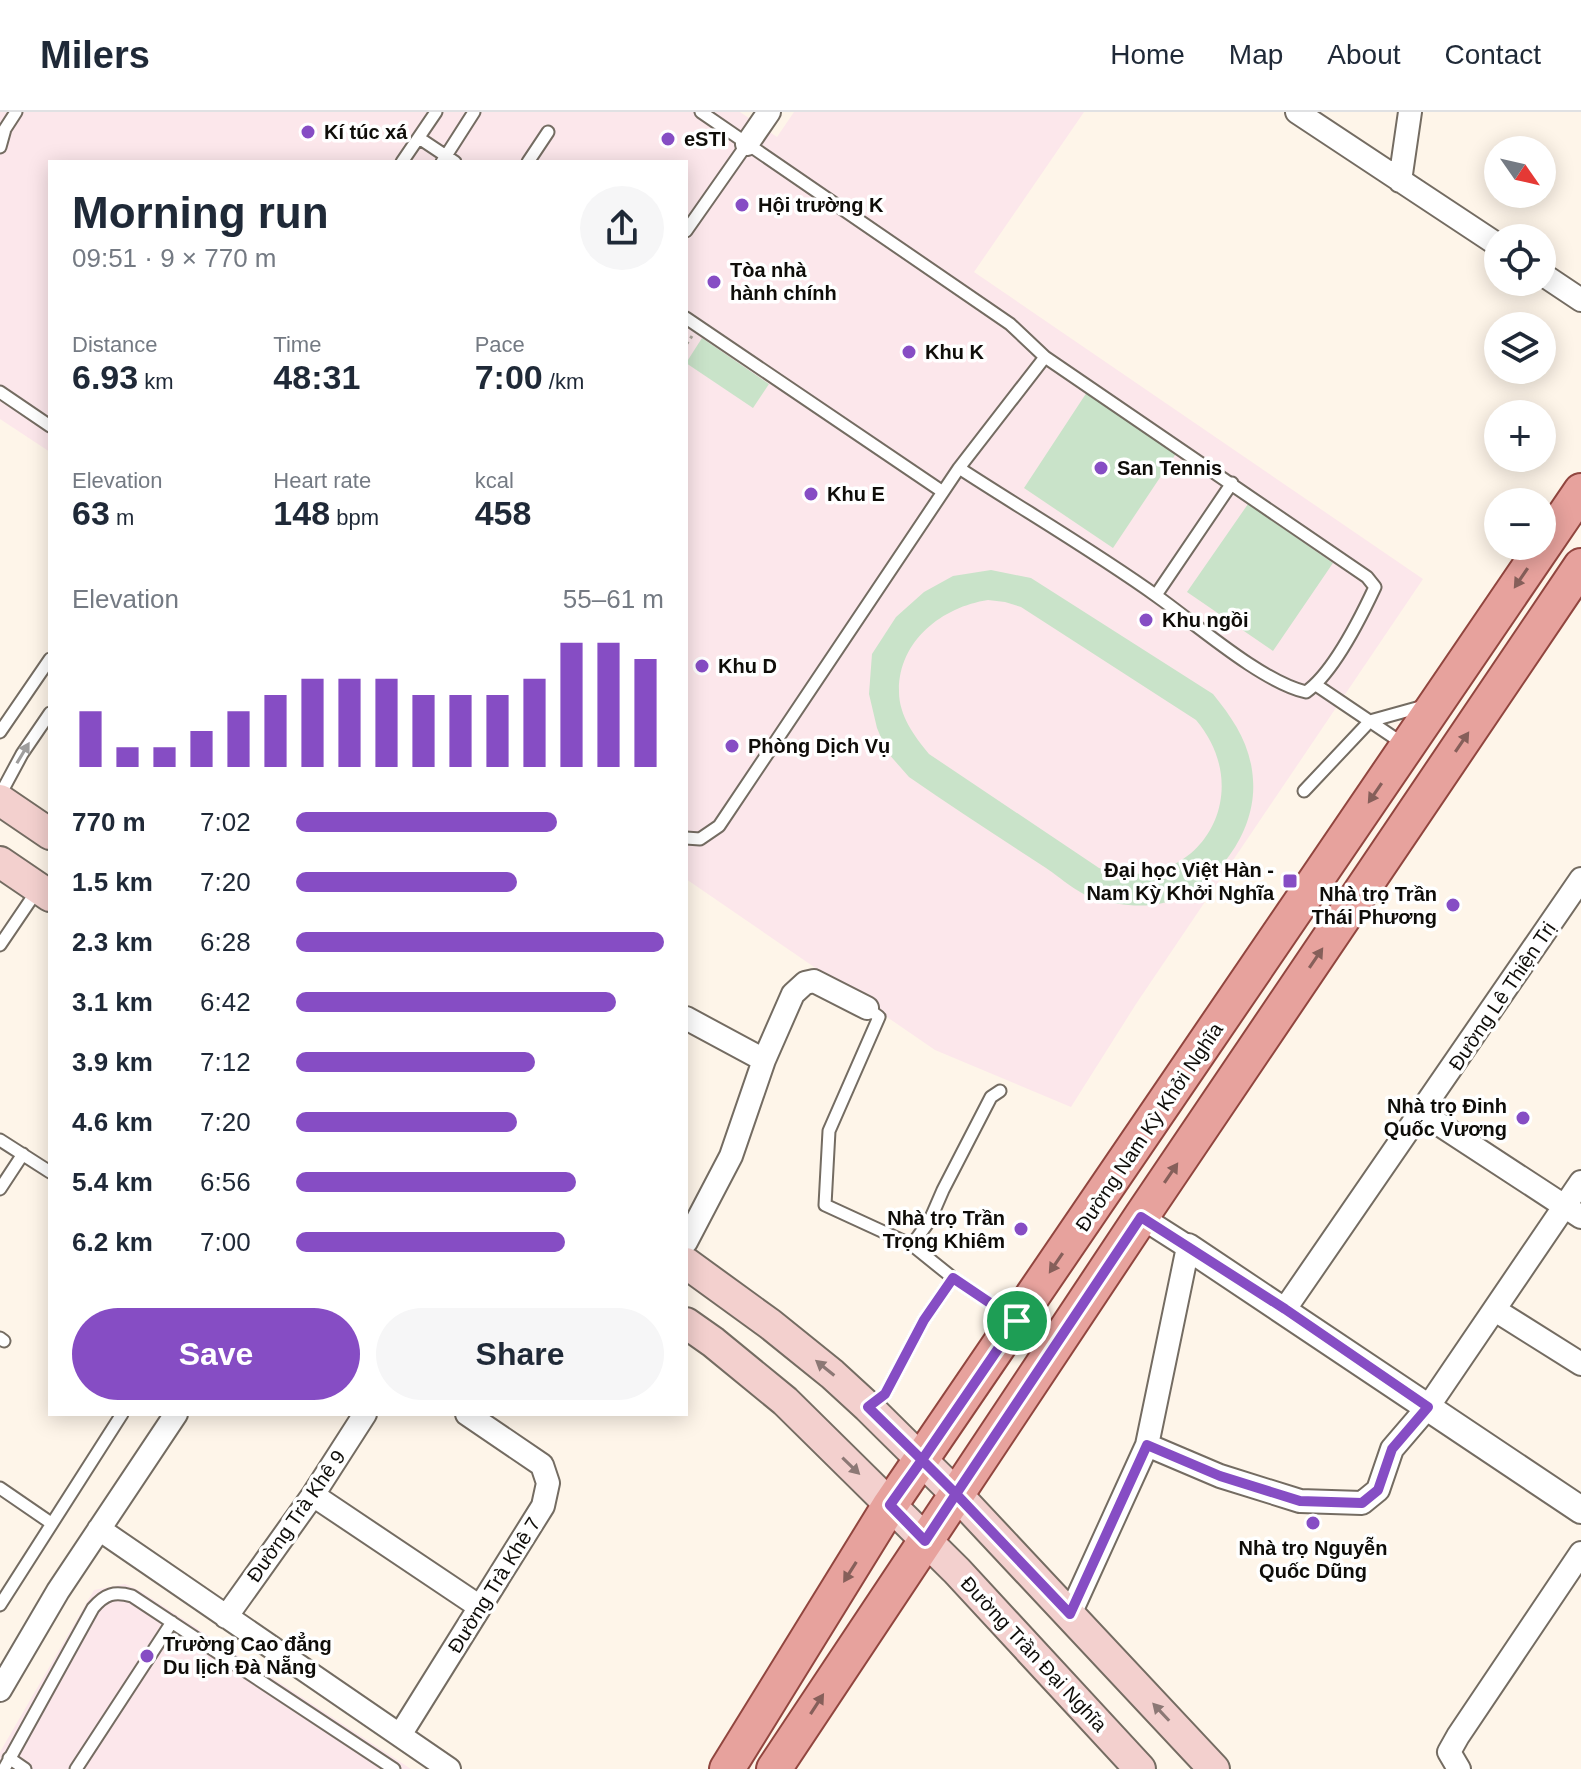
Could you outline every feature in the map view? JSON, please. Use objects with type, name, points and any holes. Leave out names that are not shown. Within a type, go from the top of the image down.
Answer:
[{"type":"main road","name":"Đường Nam Kỳ Khởi Nghĩa","points":[[727,1769],[890,1505],[1581,491]]},
{"type":"main road","points":[[774,1769],[1141,1217],[1581,566]]},
{"type":"main road","points":[[0,798],[48,833]]},
{"type":"main road","points":[[0,862],[44,892]]},
{"type":"main road","points":[[688,1264],[770,1324],[868,1407],[956,1494],[1214,1769]]},
{"type":"main road","name":"Đường Trần Đại Nghĩa","points":[[688,1324],[785,1401],[957,1571],[1140,1769]]},
{"type":"street","points":[[747,144],[769,112]]},
{"type":"street","points":[[1297,112],[1484,236]]},
{"type":"street","points":[[1400,181],[1410,112]]},
{"type":"street","points":[[1556,283],[1581,300]]},
{"type":"street","name":"Đường Lê Thiện Trị","points":[[1285,1309],[1581,879]]},
{"type":"street","points":[[688,1238],[731,1156],[764,1060],[793,994],[805,983],[823,984],[867,1008]]},
{"type":"street","points":[[688,1019],[764,1060]]},
{"type":"street","points":[[1422,1113],[1573,1211]]},
{"type":"street","points":[[1147,1445],[1220,1476],[1300,1501],[1362,1503],[1378,1490],[1392,1449],[1428,1407],[1495,1310],[1573,1211],[1581,1182]]},
{"type":"street","points":[[1141,1217],[1285,1309],[1581,1510]]},
{"type":"street","points":[[1070,1614],[1147,1445],[1188,1247]]},
{"type":"street","points":[[1495,1310],[1581,1364]]},
{"type":"street","points":[[0,1690],[43,1615],[175,1416]]},
{"type":"street","name":"Đường Trà Khê 9","points":[[226,1617],[313,1495],[364,1416]]},
{"type":"street","name":"Đường Trà Khê 7","points":[[400,1735],[543,1506],[548,1483],[542,1465],[470,1416]]},
{"type":"street","points":[[313,1495],[480,1607]]},
{"type":"street","points":[[99,1529],[449,1769]]},
{"type":"street","points":[[1459,1769],[1449,1752],[1458,1736],[1581,1553]]},
{"type":"lane","points":[[0,147],[5,129],[16,112]]},
{"type":"lane","points":[[403,160],[436,112]]},
{"type":"lane","points":[[419,138],[448,160],[474,112]]},
{"type":"lane","points":[[701,112],[1010,324],[1045,357],[1336,554],[1367,577],[1375,587],[1359,622],[1316,685],[1306,692],[1291,689],[1228,649],[1156,595],[959,468]]},
{"type":"lane","points":[[529,160],[548,132]]},
{"type":"lane","points":[[688,228],[747,144]]},
{"type":"lane","points":[[688,319],[943,492]]},
{"type":"lane","points":[[688,838],[700,839],[719,826],[959,468],[1045,357]]},
{"type":"lane","points":[[0,392],[48,425]]},
{"type":"lane","points":[[1156,595],[1232,483]]},
{"type":"lane","points":[[0,732],[48,662]]},
{"type":"lane","points":[[1316,685],[1407,747]]},
{"type":"lane","points":[[1304,791],[1370,721],[1437,703]]},
{"type":"lane","points":[[0,798],[22,754],[48,716]]},
{"type":"lane","points":[[0,945],[44,892]]},
{"type":"lane","points":[[867,1008],[879,1017],[829,1131],[825,1205],[912,1245],[953,1278],[1017,1321]]},
{"type":"lane","points":[[912,1245],[930,1220],[991,1097],[1000,1091]]},
{"type":"lane","points":[[0,1140],[48,1171]]},
{"type":"lane","points":[[0,1189],[23,1154]]},
{"type":"lane","points":[[868,1407],[885,1394],[924,1320],[953,1278]]},
{"type":"lane","points":[[0,1605],[121,1416]]},
{"type":"lane","points":[[0,1488],[51,1523]]},
{"type":"lane","points":[[25,1769],[7,1764],[93,1608],[103,1597],[118,1592],[132,1596],[172,1622],[379,1765],[394,1769]]},
{"type":"lane","points":[[76,1769],[172,1622]]},
{"type":"shaded area","points":[[0,112],[740,112],[777,137],[794,112],[1084,112],[974,272],[1423,579],[1136,1004],[1071,1107],[935,1050],[688,880],[688,160],[48,160],[48,451],[0,419]]},
{"type":"shaded area","name":"Trường Cao đẳng Du lịch Đà Nẵng","points":[[125,1584],[411,1769],[0,1769],[0,1752],[94,1590]]},
{"type":"green space","points":[[702,338],[769,384],[753,408],[688,364]]},
{"type":"green space","name":"San Tennis","points":[[1089,389],[1179,449],[1113,548],[1024,488]]},
{"type":"green space","points":[[1248,504],[1333,563],[1273,651],[1187,592]]},
{"type":"green space","points":[[991,570],[1031,578],[1213,694],[1245,744],[1252,767],[1252,800],[1240,839],[1229,856],[1199,886],[1182,896],[1155,905],[1121,904],[1090,897],[909,777],[887,752],[877,728],[869,694],[872,654],[896,617],[924,592],[953,576]],"holes":[[[988,600],[1021,607],[1196,720],[1214,750],[1221,780],[1219,809],[1207,835],[1188,856],[1163,869],[1133,874],[1099,868],[929,754],[918,740],[908,725],[899,692],[906,657],[915,642],[939,619],[955,610]]]},
{"type":"place","name":"Kí túc xá","points":[[308,132]]},
{"type":"place","name":"eSTI","points":[[668,139]]},
{"type":"place","name":"Hội trường K","points":[[742,205]]},
{"type":"place","name":"Tòa nhà hành chính","points":[[714,282]]},
{"type":"place","name":"Khu K","points":[[909,352]]},
{"type":"place","name":"San Tennis","points":[[1101,468]]},
{"type":"place","name":"Khu E","points":[[811,494]]},
{"type":"place","name":"Khu ngồi","points":[[1146,620]]},
{"type":"place","name":"Khu D","points":[[702,666]]},
{"type":"place","name":"Phòng Dịch Vụ","points":[[732,746]]},
{"type":"place","name":"Đại học Việt Hàn - Nam Kỳ Khởi Nghĩa","points":[[1290,881]]},
{"type":"place","name":"Nhà trọ Trần Thái Phương","points":[[1453,905]]},
{"type":"place","name":"Nhà trọ Đinh Quốc Vương","points":[[1523,1118]]},
{"type":"place","name":"Nhà trọ Trần Trọng Khiêm","points":[[1021,1229]]},
{"type":"place","name":"Nhà trọ Nguyễn Quốc Dũng","points":[[1313,1523]]},
{"type":"place","name":"Trường Cao đẳng Du lịch Đà Nẵng","points":[[147,1656]]},
{"type":"route","points":[[1017,1321],[922,1460],[956,1494],[1141,1217],[1285,1309],[1428,1407],[1392,1449],[1378,1490],[1362,1503],[1300,1501],[1220,1476],[1147,1445],[1070,1614],[956,1494],[925,1541],[890,1505],[922,1460],[868,1407],[885,1394],[924,1320],[953,1278],[1017,1321]]}]
